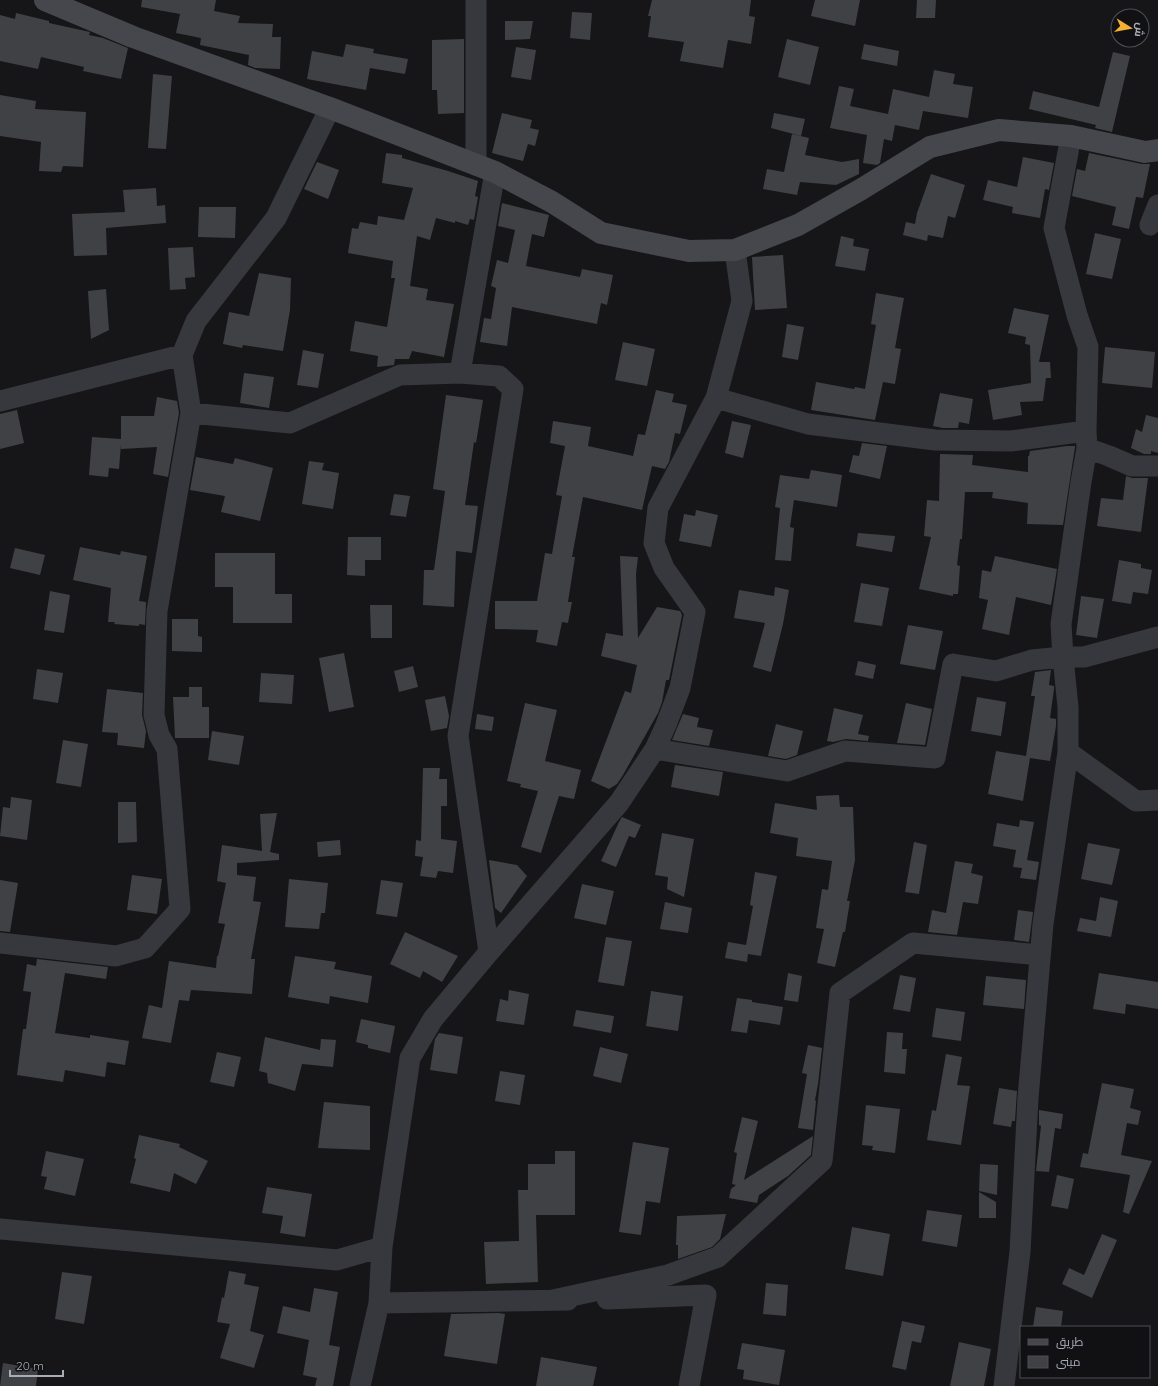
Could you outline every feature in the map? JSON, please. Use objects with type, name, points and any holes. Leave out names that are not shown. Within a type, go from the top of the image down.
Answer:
[{"type":"street","points":[[45,0],[133,37],[330,108],[486,168],[552,202],[601,233],[689,251],[735,250],[798,225],[860,190],[930,147],[999,130],[1071,136],[1145,152],[1158,150]]},
{"type":"street","points":[[460,373],[486,168],[476,0]]},
{"type":"street","points":[[0,943],[116,956],[145,948],[180,909],[167,749],[159,736],[154,715],[156,611],[191,413],[182,355],[196,321],[276,218],[330,108]]},
{"type":"street","points":[[1004,1386],[1020,1252],[1028,1098],[1043,924],[1068,752],[1068,707],[1062,657],[1061,624],[1087,440],[1088,347],[1077,315],[1054,228],[1071,136]]},
{"type":"street","points":[[1150,225],[1158,205]]},
{"type":"street","points":[[360,1386],[379,1303],[382,1248],[410,1058],[433,1019],[489,952],[619,803],[655,749],[680,688],[694,612],[664,568],[654,543],[658,508],[716,398],[742,301],[735,250]]},
{"type":"street","points":[[0,401],[182,355]]},
{"type":"street","points":[[191,413],[290,423],[400,375],[460,373],[499,376],[513,389],[458,736],[489,952]]},
{"type":"street","points":[[716,398],[808,424],[935,440],[1087,440],[1109,456],[1132,466],[1158,466]]},
{"type":"street","points":[[655,749],[787,771],[845,751],[935,758],[953,664],[996,671],[1032,660],[1062,657],[1084,657],[1158,637]]},
{"type":"street","points":[[1068,752],[1136,801],[1158,800]]},
{"type":"street","points":[[553,1300],[668,1276],[718,1257],[822,1161],[840,993],[913,943],[1040,955]]},
{"type":"street","points":[[0,1229],[337,1260],[382,1248]]},
{"type":"street","points":[[379,1303],[553,1300],[706,1295],[689,1386]]},
{"type":"building","points":[[142,0],[216,0],[214,11],[240,16],[238,23],[273,24],[272,37],[281,37],[280,69],[255,68],[248,65],[249,55],[200,45],[201,38],[176,33],[180,14],[141,7]]},
{"type":"building","points":[[652,0],[751,0],[749,16],[755,17],[751,44],[728,40],[723,68],[680,61],[684,42],[648,37],[651,16],[648,16]]},
{"type":"building","points":[[815,0],[860,0],[855,26],[811,16]]},
{"type":"building","points":[[917,0],[936,0],[935,18],[916,18]]},
{"type":"building","points":[[572,12],[592,13],[590,40],[570,38]]},
{"type":"building","points":[[16,13],[49,21],[49,23],[90,32],[89,35],[103,38],[128,48],[121,79],[83,71],[84,67],[41,57],[38,69],[0,61],[0,15],[15,19]]},
{"type":"building","points":[[505,21],[533,21],[530,39],[505,40]]},
{"type":"building","points":[[464,39],[464,113],[438,114],[437,90],[432,90],[432,40]]},
{"type":"building","points":[[787,39],[819,47],[810,85],[778,77]]},
{"type":"building","points":[[346,44],[374,49],[373,53],[408,59],[405,74],[370,68],[366,90],[307,79],[312,51],[343,57]]},
{"type":"building","points":[[864,44],[899,51],[897,66],[861,59]]},
{"type":"building","points":[[516,47],[536,50],[531,80],[511,77]]},
{"type":"building","points":[[1113,52],[1130,56],[1112,132],[1095,128],[1096,125],[1029,109],[1033,91],[1099,107]]},
{"type":"building","points":[[934,70],[955,74],[953,84],[973,87],[968,118],[923,111],[919,130],[895,125],[892,141],[884,139],[880,163],[877,165],[863,163],[867,135],[830,128],[839,86],[854,89],[850,106],[888,114],[893,89],[929,97]]},
{"type":"building","points":[[153,74],[172,76],[166,149],[148,148]]},
{"type":"building","points":[[0,95],[36,101],[35,109],[86,112],[83,167],[63,166],[61,172],[39,171],[41,142],[0,136]]},
{"type":"building","points":[[502,113],[532,120],[530,128],[539,130],[535,146],[528,144],[523,161],[492,153]]},
{"type":"building","points":[[774,113],[805,119],[801,136],[771,128]]},
{"type":"building","points":[[792,134],[809,138],[805,155],[842,162],[859,159],[859,174],[836,185],[800,182],[797,195],[763,189],[767,169],[784,172]]},
{"type":"building","points":[[386,153],[402,155],[402,158],[478,181],[475,196],[478,197],[474,220],[470,219],[468,225],[436,218],[430,240],[417,236],[410,286],[428,289],[426,300],[454,304],[444,357],[412,351],[409,359],[395,359],[394,365],[377,367],[378,356],[350,351],[355,321],[387,327],[395,278],[391,278],[393,261],[348,253],[352,228],[358,229],[360,222],[377,225],[378,216],[404,220],[413,188],[382,183]]},
{"type":"building","points":[[1089,153],[1142,164],[1150,164],[1143,198],[1136,197],[1129,229],[1112,225],[1116,207],[1072,196],[1077,169],[1085,171]]},
{"type":"building","points":[[1023,157],[1054,163],[1049,190],[1045,189],[1040,218],[1012,213],[1013,207],[983,200],[988,180],[1017,187]]},
{"type":"building","points":[[317,162],[339,170],[328,199],[304,189]]},
{"type":"building","points":[[931,174],[965,185],[955,218],[948,216],[943,238],[928,235],[927,241],[903,235],[906,222],[915,224],[917,213]]},
{"type":"building","points":[[156,188],[157,206],[165,205],[166,223],[106,228],[107,255],[74,256],[72,214],[125,212],[123,190]]},
{"type":"building","points":[[502,203],[549,215],[544,237],[532,234],[526,266],[580,277],[582,269],[613,275],[607,305],[601,303],[597,324],[512,307],[507,346],[480,342],[484,318],[491,319],[496,288],[491,286],[497,260],[508,263],[515,230],[498,226]]},
{"type":"building","points":[[199,207],[236,207],[235,238],[198,237]]},
{"type":"building","points":[[1095,233],[1121,239],[1112,279],[1086,274]]},
{"type":"building","points":[[841,236],[854,239],[853,246],[869,249],[865,271],[835,266]]},
{"type":"building","points":[[193,247],[195,277],[185,278],[186,289],[170,290],[168,248]]},
{"type":"building","points":[[783,255],[787,308],[755,310],[752,257]]},
{"type":"building","points":[[259,273],[291,278],[290,310],[283,351],[243,345],[242,348],[223,344],[229,312],[249,316]]},
{"type":"building","points":[[106,289],[109,330],[91,339],[88,291]]},
{"type":"building","points":[[876,293],[904,298],[895,348],[901,349],[895,384],[883,382],[875,420],[811,410],[816,382],[854,389],[855,387],[865,389],[876,325],[871,324]]},
{"type":"building","points":[[1014,308],[1049,315],[1039,362],[1050,362],[1051,378],[1046,378],[1043,401],[1020,402],[1022,415],[993,420],[988,390],[1031,383],[1030,345],[1025,344],[1026,337],[1008,333]]},
{"type":"building","points":[[787,324],[804,327],[798,360],[782,357]]},
{"type":"building","points":[[623,342],[655,349],[647,386],[615,380]]},
{"type":"building","points":[[1105,347],[1155,352],[1152,388],[1102,383]]},
{"type":"building","points":[[303,350],[324,354],[318,388],[297,385]]},
{"type":"building","points":[[244,373],[274,377],[269,408],[240,403]]},
{"type":"building","points":[[656,390],[674,394],[672,402],[687,405],[680,434],[675,433],[669,462],[665,469],[652,466],[642,510],[583,497],[572,557],[575,557],[568,602],[572,602],[568,623],[562,622],[557,646],[536,642],[538,630],[495,629],[495,601],[537,601],[545,553],[552,554],[562,496],[556,495],[565,446],[550,443],[553,421],[591,427],[588,446],[633,456],[638,434],[645,435]]},
{"type":"building","points":[[940,393],[973,399],[969,424],[959,422],[958,428],[933,426]]},
{"type":"building","points":[[446,395],[483,400],[476,443],[474,442],[465,505],[478,506],[472,553],[456,551],[454,607],[423,605],[424,570],[434,570],[445,491],[433,489]]},
{"type":"building","points":[[157,397],[177,401],[179,413],[168,477],[153,474],[157,447],[121,449],[121,444],[119,469],[109,468],[108,477],[89,475],[92,437],[121,439],[121,416],[154,416]]},
{"type":"building","points":[[17,410],[24,443],[0,449],[0,414]]},
{"type":"building","points":[[1146,415],[1158,418],[1158,453],[1151,451],[1151,454],[1144,454],[1131,448],[1136,429],[1142,432]]},
{"type":"building","points":[[732,421],[751,425],[743,458],[725,453]]},
{"type":"building","points":[[862,443],[887,446],[880,479],[849,472],[853,455],[859,456]]},
{"type":"building","points":[[1067,446],[1075,447],[1063,525],[1027,524],[1028,503],[992,498],[993,492],[965,492],[962,539],[960,539],[957,565],[960,566],[958,594],[953,594],[953,596],[919,589],[931,537],[924,536],[927,500],[939,501],[940,454],[973,455],[972,465],[1028,472],[1028,456],[1030,451]]},
{"type":"building","points":[[196,457],[233,464],[235,458],[273,468],[260,521],[221,512],[225,496],[190,490]]},
{"type":"building","points":[[309,461],[324,463],[322,470],[339,473],[333,509],[302,504]]},
{"type":"building","points":[[811,470],[842,475],[837,507],[794,500],[790,527],[794,528],[791,561],[775,560],[780,508],[775,507],[780,475],[809,479]]},
{"type":"building","points":[[1126,476],[1132,478],[1148,478],[1141,532],[1097,526],[1101,498],[1123,500]]},
{"type":"building","points":[[394,494],[410,496],[406,517],[390,515]]},
{"type":"building","points":[[696,510],[718,515],[711,547],[679,541],[684,514],[695,516]]},
{"type":"building","points":[[858,533],[895,536],[892,552],[856,546]]},
{"type":"building","points":[[348,537],[381,537],[381,560],[365,560],[365,576],[347,575]]},
{"type":"building","points":[[80,547],[120,555],[121,551],[147,556],[139,601],[146,602],[145,625],[114,624],[115,622],[108,622],[111,588],[73,580]]},
{"type":"building","points":[[15,548],[45,555],[40,575],[10,568]]},
{"type":"building","points":[[215,553],[275,553],[275,594],[292,594],[292,623],[233,623],[233,587],[215,587]]},
{"type":"building","points":[[620,556],[638,557],[636,574],[638,638],[657,607],[680,611],[682,615],[669,680],[666,680],[662,702],[658,713],[623,775],[617,784],[609,789],[591,781],[625,691],[631,693],[637,665],[601,656],[606,633],[623,636]]},
{"type":"building","points":[[995,556],[1057,569],[1051,605],[1016,597],[1009,635],[982,629],[988,600],[979,598],[982,570],[991,572]]},
{"type":"building","points":[[1119,560],[1141,564],[1141,568],[1152,570],[1148,594],[1133,592],[1131,604],[1112,601]]},
{"type":"building","points":[[861,583],[889,588],[882,626],[854,622]]},
{"type":"building","points":[[775,587],[789,590],[783,624],[771,672],[753,667],[765,623],[734,618],[739,590],[774,596]]},
{"type":"building","points":[[50,591],[70,595],[64,633],[44,630]]},
{"type":"building","points":[[1081,596],[1104,599],[1097,638],[1076,635]]},
{"type":"building","points":[[370,605],[392,605],[392,638],[371,638]]},
{"type":"building","points":[[172,619],[198,619],[198,636],[202,637],[202,652],[172,651]]},
{"type":"building","points":[[908,625],[943,631],[935,670],[900,664]]},
{"type":"building","points":[[344,653],[354,707],[329,712],[319,658]]},
{"type":"building","points":[[858,661],[876,665],[873,679],[855,675]]},
{"type":"building","points":[[413,666],[418,687],[399,692],[394,671]]},
{"type":"building","points":[[37,669],[63,673],[58,703],[33,699]]},
{"type":"building","points":[[1051,670],[1049,685],[1054,686],[1054,689],[1050,718],[1056,719],[1056,726],[1050,761],[1030,758],[1023,801],[988,794],[996,751],[1026,756],[1035,696],[1031,696],[1035,672]]},
{"type":"building","points":[[261,673],[294,675],[292,704],[259,702]]},
{"type":"building","points":[[189,687],[202,687],[202,707],[209,707],[209,738],[175,738],[173,697],[189,697]]},
{"type":"building","points":[[107,689],[143,693],[142,715],[146,731],[144,748],[117,745],[118,733],[102,732]]},
{"type":"building","points":[[445,696],[449,716],[447,728],[431,731],[425,700]]},
{"type":"building","points":[[977,697],[1006,702],[1001,736],[971,731]]},
{"type":"building","points":[[525,703],[557,710],[545,761],[581,770],[574,799],[559,796],[541,853],[521,847],[538,791],[520,787],[521,784],[507,781]]},
{"type":"building","points":[[906,703],[932,709],[925,745],[897,743]]},
{"type":"building","points":[[834,708],[863,715],[858,734],[869,736],[868,741],[846,739],[833,742],[827,741]]},
{"type":"building","points":[[477,714],[494,717],[492,731],[475,729]]},
{"type":"building","points":[[683,714],[699,718],[697,727],[713,730],[709,746],[672,740]]},
{"type":"building","points":[[776,724],[803,731],[797,755],[786,759],[768,756]]},
{"type":"building","points":[[212,731],[244,736],[239,765],[208,760]]},
{"type":"building","points":[[63,740],[88,744],[81,787],[56,783]]},
{"type":"building","points":[[675,765],[723,772],[719,796],[671,787]]},
{"type":"building","points":[[423,768],[440,768],[439,779],[447,779],[447,806],[441,806],[441,839],[457,841],[453,873],[438,871],[436,878],[420,876],[423,857],[415,856],[416,840],[421,841]]},
{"type":"building","points":[[839,795],[840,807],[853,807],[855,860],[847,901],[850,901],[845,932],[843,932],[835,967],[817,963],[824,929],[816,928],[822,889],[828,890],[832,861],[796,856],[798,838],[770,833],[775,803],[817,810],[816,796]]},
{"type":"building","points":[[11,797],[32,800],[27,840],[0,836],[3,807],[10,808]]},
{"type":"building","points":[[118,802],[136,802],[137,842],[118,843]]},
{"type":"building","points":[[277,813],[270,852],[279,854],[279,860],[237,863],[237,875],[256,877],[253,901],[261,902],[251,959],[255,959],[252,994],[191,990],[189,1001],[179,1000],[171,1043],[142,1038],[149,1005],[162,1008],[169,961],[216,968],[217,956],[225,924],[218,923],[226,883],[217,881],[222,845],[262,851],[260,814]]},
{"type":"building","points":[[622,817],[641,825],[635,838],[629,836],[616,867],[601,861]]},
{"type":"building","points":[[1020,820],[1034,822],[1027,860],[1039,862],[1036,880],[1020,878],[1022,868],[1013,867],[1016,850],[993,846],[997,823],[1019,827]]},
{"type":"building","points":[[662,833],[694,839],[684,897],[667,889],[668,877],[655,875]]},
{"type":"building","points":[[340,840],[341,855],[318,857],[317,842]]},
{"type":"building","points":[[914,842],[927,845],[919,894],[905,892]]},
{"type":"building","points":[[1088,843],[1120,849],[1112,885],[1081,879]]},
{"type":"building","points":[[489,860],[517,865],[527,876],[501,913],[495,908]]},
{"type":"building","points":[[955,861],[973,864],[971,873],[983,876],[978,904],[963,902],[957,935],[928,932],[932,910],[946,913]]},
{"type":"building","points":[[755,872],[777,876],[761,956],[748,954],[747,962],[725,958],[728,942],[746,945],[753,906],[750,905]]},
{"type":"building","points":[[132,875],[162,879],[157,914],[127,910]]},
{"type":"building","points":[[289,879],[328,883],[325,913],[321,913],[319,929],[285,927]]},
{"type":"building","points":[[0,880],[18,883],[10,932],[0,931]]},
{"type":"building","points":[[381,880],[403,883],[397,917],[376,914]]},
{"type":"building","points":[[582,884],[614,891],[606,925],[574,918]]},
{"type":"building","points":[[1100,897],[1118,901],[1111,937],[1077,931],[1080,918],[1096,921]]},
{"type":"building","points":[[665,902],[692,908],[688,933],[660,929]]},
{"type":"building","points":[[1018,910],[1033,912],[1029,942],[1014,940]]},
{"type":"building","points":[[405,932],[458,956],[442,982],[423,971],[420,978],[390,964]]},
{"type":"building","points":[[606,937],[632,941],[624,986],[598,982]]},
{"type":"building","points":[[295,956],[336,962],[334,969],[372,976],[368,1003],[330,996],[329,1004],[288,997]]},
{"type":"building","points":[[37,959],[108,967],[106,979],[65,973],[55,1033],[90,1038],[90,1035],[129,1041],[125,1065],[107,1062],[105,1077],[65,1070],[63,1082],[17,1075],[23,1029],[26,1029],[31,992],[23,991],[27,964],[36,966]]},
{"type":"building","points":[[788,973],[802,976],[798,1002],[784,1000]]},
{"type":"building","points":[[1099,973],[1158,982],[1158,1009],[1126,1004],[1125,1014],[1093,1009]]},
{"type":"building","points":[[900,975],[916,978],[910,1012],[893,1009]]},
{"type":"building","points":[[986,976],[1026,980],[1024,1009],[983,1005]]},
{"type":"building","points":[[509,990],[529,994],[524,1025],[496,1021],[500,999],[508,1001]]},
{"type":"building","points":[[651,991],[683,996],[678,1031],[646,1026]]},
{"type":"building","points":[[737,998],[783,1007],[780,1025],[749,1020],[747,1033],[731,1031]]},
{"type":"building","points":[[936,1008],[965,1012],[961,1041],[932,1037]]},
{"type":"building","points":[[576,1010],[614,1016],[611,1033],[573,1026]]},
{"type":"building","points":[[361,1019],[395,1026],[390,1053],[368,1048],[368,1045],[356,1042]]},
{"type":"building","points":[[887,1032],[903,1033],[902,1049],[907,1049],[905,1074],[884,1072]]},
{"type":"building","points":[[439,1033],[463,1037],[457,1074],[430,1070],[435,1039]]},
{"type":"building","points":[[265,1037],[320,1050],[321,1039],[336,1040],[333,1067],[302,1064],[295,1091],[268,1083],[267,1073],[259,1071]]},
{"type":"building","points":[[808,1045],[822,1048],[815,1100],[813,1130],[798,1128],[807,1074],[802,1073]]},
{"type":"building","points":[[600,1047],[628,1054],[621,1083],[593,1076]]},
{"type":"building","points":[[217,1052],[241,1057],[234,1087],[210,1082]]},
{"type":"building","points":[[946,1054],[962,1057],[957,1085],[970,1086],[961,1145],[927,1140],[932,1110],[936,1111]]},
{"type":"building","points":[[500,1071],[525,1075],[520,1105],[495,1101]]},
{"type":"building","points":[[1102,1083],[1134,1089],[1130,1108],[1141,1111],[1138,1125],[1127,1123],[1121,1155],[1152,1161],[1129,1214],[1123,1212],[1130,1175],[1080,1167],[1083,1153],[1088,1154]]},
{"type":"building","points":[[999,1088],[1017,1091],[1015,1121],[1012,1121],[1011,1127],[993,1124]]},
{"type":"building","points":[[324,1102],[370,1106],[370,1150],[318,1148]]},
{"type":"building","points":[[866,1105],[900,1109],[895,1153],[872,1150],[873,1146],[862,1145]]},
{"type":"building","points":[[1039,1110],[1063,1114],[1061,1129],[1055,1128],[1049,1172],[1036,1171],[1041,1126],[1039,1125]]},
{"type":"building","points":[[742,1117],[758,1121],[744,1180],[813,1136],[811,1155],[788,1176],[759,1195],[757,1203],[729,1198],[731,1189],[736,1185],[732,1184],[737,1153],[734,1152]]},
{"type":"building","points":[[139,1135],[180,1144],[179,1147],[208,1161],[196,1184],[174,1173],[170,1192],[130,1183],[136,1159],[134,1158]]},
{"type":"building","points":[[633,1142],[669,1148],[660,1203],[646,1201],[641,1235],[619,1232]]},
{"type":"building","points":[[46,1151],[84,1159],[75,1196],[44,1189],[47,1177],[41,1176]]},
{"type":"building","points":[[555,1151],[575,1151],[575,1215],[536,1215],[538,1282],[486,1284],[484,1242],[519,1241],[518,1190],[528,1190],[528,1164],[555,1164]]},
{"type":"building","points":[[980,1164],[998,1165],[997,1195],[979,1191]]},
{"type":"building","points":[[1057,1175],[1074,1179],[1068,1209],[1051,1206]]},
{"type":"building","points":[[267,1187],[312,1194],[305,1237],[280,1233],[283,1216],[262,1213]]},
{"type":"building","points":[[979,1192],[996,1202],[996,1218],[979,1218]]},
{"type":"building","points":[[927,1210],[962,1215],[957,1247],[922,1241]]},
{"type":"building","points":[[726,1214],[720,1239],[712,1247],[678,1259],[678,1245],[676,1245],[677,1216]]},
{"type":"building","points":[[852,1227],[890,1234],[883,1276],[845,1269]]},
{"type":"building","points":[[1102,1234],[1117,1240],[1092,1298],[1062,1284],[1069,1268],[1084,1275]]},
{"type":"building","points":[[229,1271],[246,1274],[244,1284],[259,1287],[250,1331],[264,1335],[254,1368],[220,1358],[230,1324],[217,1322],[222,1297],[224,1298]]},
{"type":"building","points":[[62,1272],[92,1276],[84,1324],[55,1319]]},
{"type":"building","points":[[766,1283],[788,1285],[786,1316],[763,1314]]},
{"type":"building","points":[[314,1288],[338,1292],[329,1345],[340,1347],[333,1386],[315,1386],[317,1378],[303,1375],[309,1340],[277,1333],[283,1306],[310,1312]]},
{"type":"building","points":[[1036,1307],[1063,1311],[1061,1326],[1033,1326]]},
{"type":"building","points":[[451,1314],[505,1314],[497,1364],[444,1356]]},
{"type":"building","points":[[902,1321],[925,1326],[921,1343],[912,1341],[906,1370],[892,1367]]},
{"type":"building","points":[[959,1342],[991,1349],[984,1386],[950,1386]]},
{"type":"building","points":[[742,1343],[785,1350],[779,1385],[743,1379],[744,1370],[737,1369]]},
{"type":"building","points":[[541,1357],[597,1367],[593,1386],[536,1386]]},
{"type":"building","points":[[3,1363],[38,1369],[36,1386],[0,1386]]}]
